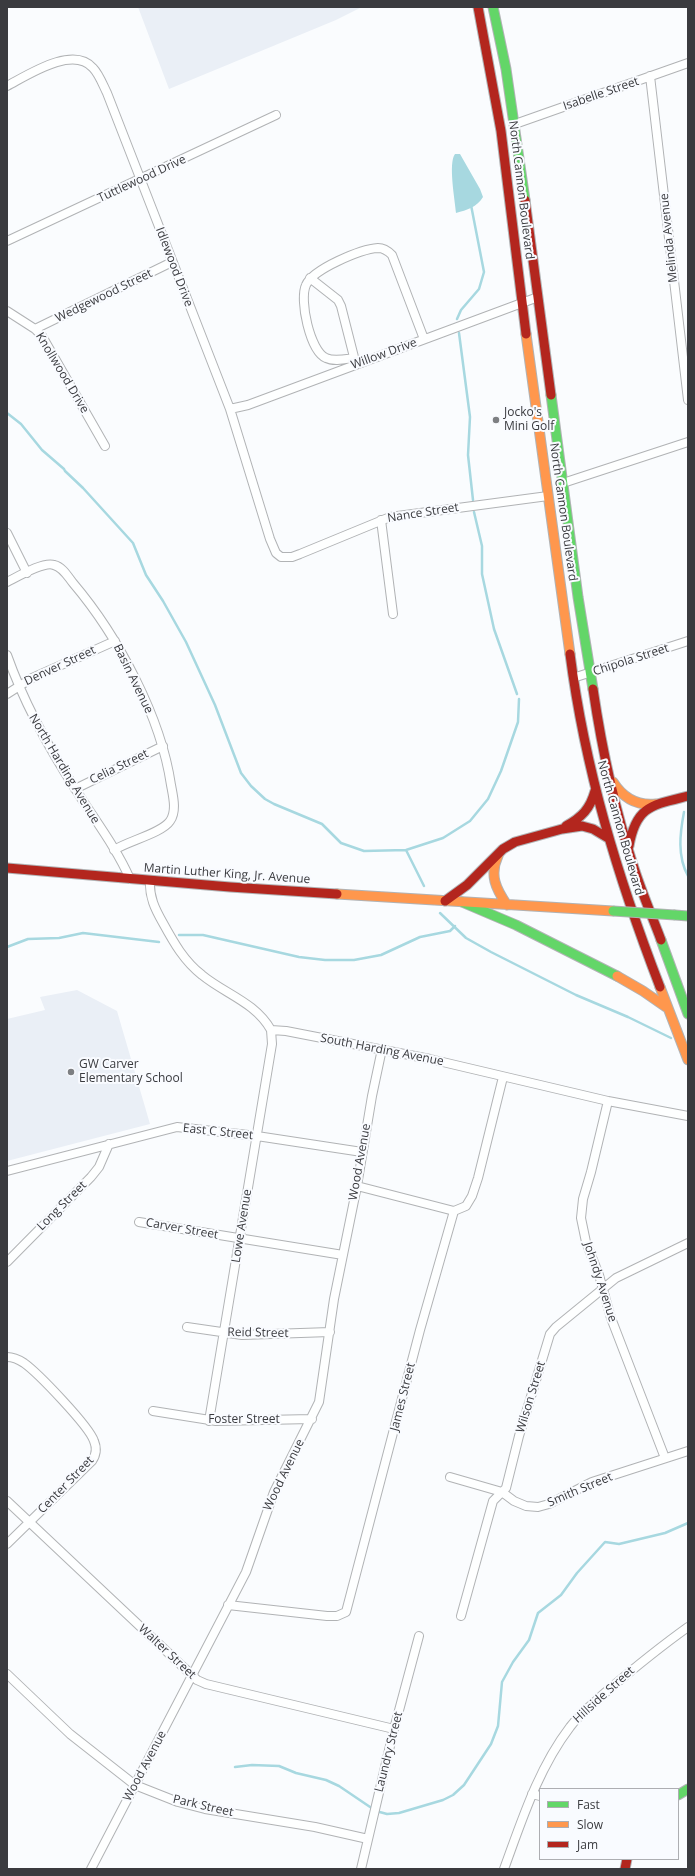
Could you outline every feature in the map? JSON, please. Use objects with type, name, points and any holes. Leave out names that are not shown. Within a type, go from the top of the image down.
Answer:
[{"type":"main road","name":"North Cannon Boulevard","points":[[478,7],[490,59],[499,111],[548,496],[573,678],[582,729],[595,789],[608,838],[642,943],[688,1060]]},
{"type":"main road","name":"North Cannon Boulevard","points":[[493,7],[506,69],[515,124],[589,673],[607,766],[630,854],[670,969]]},
{"type":"main road","points":[[607,766],[614,784],[626,798],[644,804],[662,803]]},
{"type":"main road","points":[[562,829],[585,814],[592,802],[595,789]]},
{"type":"main road","points":[[630,854],[631,834],[635,821],[644,811],[662,803],[685,797]]},
{"type":"main road","points":[[445,901],[467,885],[499,854],[516,842],[562,829],[588,827],[608,838]]},
{"type":"main road","points":[[499,854],[493,867],[492,875],[496,888],[507,905]]},
{"type":"main road","name":"Martin Luther King, Jr. Avenue","points":[[7,868],[230,887],[462,902]]},
{"type":"main road","points":[[462,902],[487,912],[625,979],[648,992],[668,1009]]},
{"type":"main road","points":[[462,902],[683,916]]},
{"type":"main road","points":[[670,969],[678,982],[688,990]]},
{"type":"main road","points":[[670,969],[688,1014]]},
{"type":"main road","points":[[679,1794],[688,1789]]},
{"type":"street","name":"Idlewood Drive","points":[[7,86],[61,61],[75,59],[93,67],[106,93],[230,410],[270,539],[276,553],[281,557]]},
{"type":"street","name":"Isabelle Street","points":[[515,124],[688,63]]},
{"type":"street","name":"Melinda Avenue","points":[[650,76],[688,400]]},
{"type":"street","name":"Tuttlewood Drive","points":[[7,242],[276,114]]},
{"type":"street","points":[[310,278],[338,300],[341,306],[355,361],[332,360],[320,354],[311,335],[305,315],[304,290],[310,278],[321,270],[343,259],[378,248],[386,250],[392,255],[424,339]]},
{"type":"street","name":"Wedgewood Street","points":[[35,329],[172,262]]},
{"type":"street","name":"Willow Drive","points":[[230,410],[248,405],[355,361],[424,339],[538,297]]},
{"type":"street","name":"Knollwood Drive","points":[[7,311],[35,329],[42,336],[105,446]]},
{"type":"street","points":[[563,483],[688,442]]},
{"type":"street","name":"Nance Street","points":[[281,557],[292,557],[381,520],[548,496]]},
{"type":"street","points":[[381,520],[394,614]]},
{"type":"street","points":[[7,533],[27,573]]},
{"type":"street","name":"Basin Avenue","points":[[7,582],[45,564],[53,564],[60,567],[84,596],[115,641],[144,699],[163,746],[173,800],[173,813],[170,820],[160,830],[126,842],[114,850]]},
{"type":"street","name":"Denver Street","points":[[7,694],[32,678],[115,641]]},
{"type":"street","name":"Chipola Street","points":[[573,678],[688,641]]},
{"type":"street","name":"North Harding Avenue","points":[[7,655],[18,686],[48,744],[114,850],[130,879]]},
{"type":"street","name":"Celia Street","points":[[75,789],[163,746]]},
{"type":"street","points":[[150,880],[150,897],[171,938],[185,958],[202,975],[254,1009],[271,1030]]},
{"type":"street","name":"South Harding Avenue","points":[[271,1030],[286,1031],[382,1049],[608,1101],[688,1116]]},
{"type":"street","name":"Lowe Avenue","points":[[209,1421],[272,1044],[271,1030]]},
{"type":"street","name":"Wood Avenue","points":[[91,1869],[246,1572],[274,1492],[312,1419],[322,1393],[334,1299],[357,1186],[372,1096],[382,1049]]},
{"type":"street","points":[[357,1186],[454,1211],[466,1206],[472,1196],[503,1077]]},
{"type":"street","name":"Johndy Avenue","points":[[608,1101],[592,1172],[583,1199],[581,1218],[586,1242],[611,1318],[665,1458]]},
{"type":"street","name":"East C Street","points":[[7,1171],[177,1127],[257,1136],[362,1152]]},
{"type":"street","name":"Long Street","points":[[7,1262],[91,1177],[99,1166],[109,1144]]},
{"type":"street","name":"James Street","points":[[228,1605],[327,1616],[337,1616],[346,1612],[420,1330],[454,1211]]},
{"type":"street","name":"Carver Street","points":[[138,1222],[343,1255]]},
{"type":"street","name":"Wilson Street","points":[[462,1616],[493,1501],[506,1488],[519,1436],[548,1339],[556,1327],[602,1289],[624,1274],[688,1243]]},
{"type":"street","name":"Reid Street","points":[[187,1328],[242,1335],[330,1332]]},
{"type":"street","name":"Center Street","points":[[7,1357],[16,1358],[25,1364],[65,1403],[90,1433],[96,1448],[95,1456],[92,1461],[7,1544]]},
{"type":"street","name":"Foster Street","points":[[153,1411],[209,1421],[312,1419]]},
{"type":"street","name":"Smith Street","points":[[450,1477],[502,1492],[514,1501],[526,1506],[538,1507],[549,1504],[592,1482],[688,1451]]},
{"type":"street","name":"Walter Street","points":[[7,1501],[193,1676],[206,1684],[394,1729]]},
{"type":"street","name":"Hillside Street","points":[[504,1869],[557,1745],[579,1716],[641,1663],[688,1627]]},
{"type":"street","name":"Laundry Street","points":[[361,1869],[394,1729],[419,1636]]},
{"type":"street","name":"Park Street","points":[[7,1674],[70,1734],[135,1785],[178,1802],[205,1809],[315,1827],[368,1839]]},
{"type":"shaded area","points":[[138,7],[362,7],[336,20],[169,89]]},
{"type":"shaded area","name":"GW Carver Elementary School","points":[[77,990],[117,1011],[150,1124],[7,1161],[7,1019],[45,1010],[40,997]]},
{"type":"water","points":[[455,154],[460,154],[483,197],[475,206],[456,213],[452,173],[452,165]]},
{"type":"waterway","points":[[457,319],[461,310],[479,289],[484,272],[471,205]]},
{"type":"waterway","points":[[459,333],[470,417],[468,455],[473,500]]},
{"type":"waterway","points":[[7,413],[21,424],[42,450],[83,488],[133,543],[146,575],[163,601],[186,642],[215,705],[241,773],[251,786],[265,799],[274,804],[322,824],[341,843],[364,851],[406,850],[443,838],[470,821],[488,799],[501,771],[518,722],[519,699]]},
{"type":"waterway","points":[[474,512],[482,546],[482,574],[494,629],[517,694]]},
{"type":"waterway","points":[[684,812],[680,844],[682,861],[688,876]]},
{"type":"waterway","points":[[406,850],[424,886]]},
{"type":"waterway","points":[[440,913],[466,938],[491,952],[576,995],[628,1017],[671,1038]]},
{"type":"waterway","points":[[179,935],[203,935],[299,957],[325,960],[354,960],[381,955],[420,937],[450,931],[455,926]]},
{"type":"waterway","points":[[7,947],[28,939],[59,938],[83,933],[159,942]]},
{"type":"waterway","points":[[235,1767],[252,1765],[279,1766],[296,1773],[326,1780],[339,1786],[376,1811],[387,1814],[399,1813],[443,1800],[453,1795],[464,1785],[491,1744],[498,1726],[502,1682],[513,1662],[529,1640],[538,1613],[561,1595],[577,1573],[605,1542],[619,1544],[665,1533],[688,1523]]},
{"type":"traffic: fast","points":[[493,7],[506,69],[525,200]]},
{"type":"traffic: fast","points":[[551,395],[578,597],[593,689]]},
{"type":"traffic: fast","points":[[462,902],[516,925],[617,976]]},
{"type":"traffic: fast","points":[[613,911],[675,915]]},
{"type":"traffic: fast","points":[[675,915],[688,916]]},
{"type":"traffic: fast","points":[[661,940],[688,1014]]},
{"type":"traffic: fast","points":[[679,1794],[688,1789]]},
{"type":"traffic: slow","points":[[526,334],[570,654]]},
{"type":"traffic: slow","points":[[613,782],[617,788],[631,800],[643,804],[656,804]]},
{"type":"traffic: slow","points":[[498,856],[494,869],[495,882],[507,905]]},
{"type":"traffic: slow","points":[[337,894],[613,911]]},
{"type":"traffic: slow","points":[[617,976],[643,991],[666,1007]]},
{"type":"traffic: slow","points":[[660,987],[688,1060]]},
{"type":"traffic: jam","points":[[478,7],[501,131],[526,334]]},
{"type":"traffic: jam","points":[[525,200],[551,395]]},
{"type":"traffic: jam","points":[[570,654],[584,740],[605,823],[630,905],[660,987]]},
{"type":"traffic: jam","points":[[593,689],[605,757],[615,802],[637,877],[661,940]]},
{"type":"traffic: jam","points":[[566,826],[585,812],[591,803],[595,791]]},
{"type":"traffic: jam","points":[[629,846],[636,823],[641,815],[648,809],[655,805],[688,796]]},
{"type":"traffic: jam","points":[[445,901],[467,885],[503,849],[515,842],[562,829],[582,826],[593,829],[608,838]]},
{"type":"traffic: jam","points":[[7,868],[230,887],[337,894]]},
{"type":"traffic: jam","points":[[625,1869],[627,1860]]},
{"type":"place","name":"Jocko's Mini Golf","points":[[496,420]]},
{"type":"place","name":"GW Carver Elementary School","points":[[71,1072]]}]
